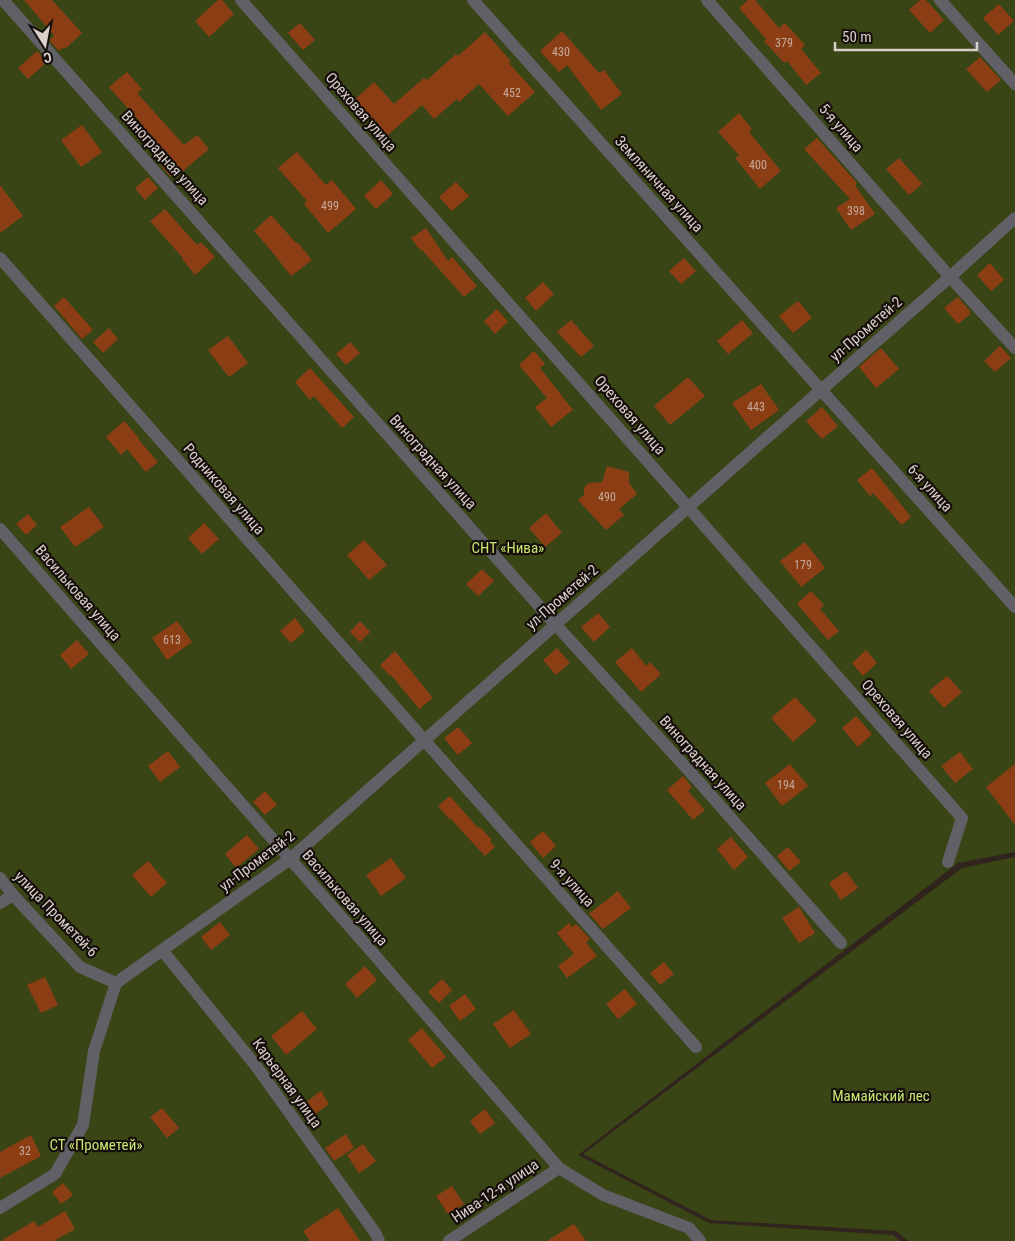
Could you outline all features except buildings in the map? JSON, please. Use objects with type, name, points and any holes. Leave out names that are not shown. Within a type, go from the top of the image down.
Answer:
[{"type":"street","name":"Виноградная улица","points":[[3,0],[841,944]]},
{"type":"street","name":"Ореховая улица","points":[[241,0],[689,506],[962,818],[948,862]]},
{"type":"street","name":"Земляничная улица","points":[[473,0],[821,390]]},
{"type":"street","name":"5-я улица","points":[[707,0],[950,277],[1015,348]]},
{"type":"street","points":[[940,0],[1015,84]]},
{"type":"street","name":"ул-Прометей-2","points":[[116,983],[290,859],[1015,218]]},
{"type":"street","name":"Родниковая улица","points":[[0,258],[425,741]]},
{"type":"street","name":"6-я улица","points":[[821,390],[1015,607]]},
{"type":"street","name":"Васильковая улица","points":[[0,529],[559,1168],[603,1195],[689,1228],[700,1241]]},
{"type":"street","name":"9-я улица","points":[[425,741],[696,1047]]},
{"type":"street","name":"улица Прометей-6","points":[[0,878],[13,895],[80,967],[116,983]]},
{"type":"street","points":[[0,902],[13,895]]},
{"type":"street","name":"Карьерная улица","points":[[162,950],[256,1066],[376,1234],[379,1241]]},
{"type":"street","points":[[0,1208],[55,1174],[83,1125],[94,1051],[116,983]]},
{"type":"street","name":"Нива-12-я улица","points":[[449,1241],[559,1168]]},
{"type":"green space","name":"СНТ «Нива»","points":[[0,0],[1015,0],[1015,852],[958,863],[578,1155],[709,1223],[893,1235],[900,1241],[0,1241]]},
{"type":"green space","name":"Мамайский лес","points":[[1015,857],[1015,1241],[908,1241],[896,1231],[711,1220],[583,1154],[962,868]]},
{"type":"park label","name":"СТ «Прометей»","points":[[96,1145]]}]
